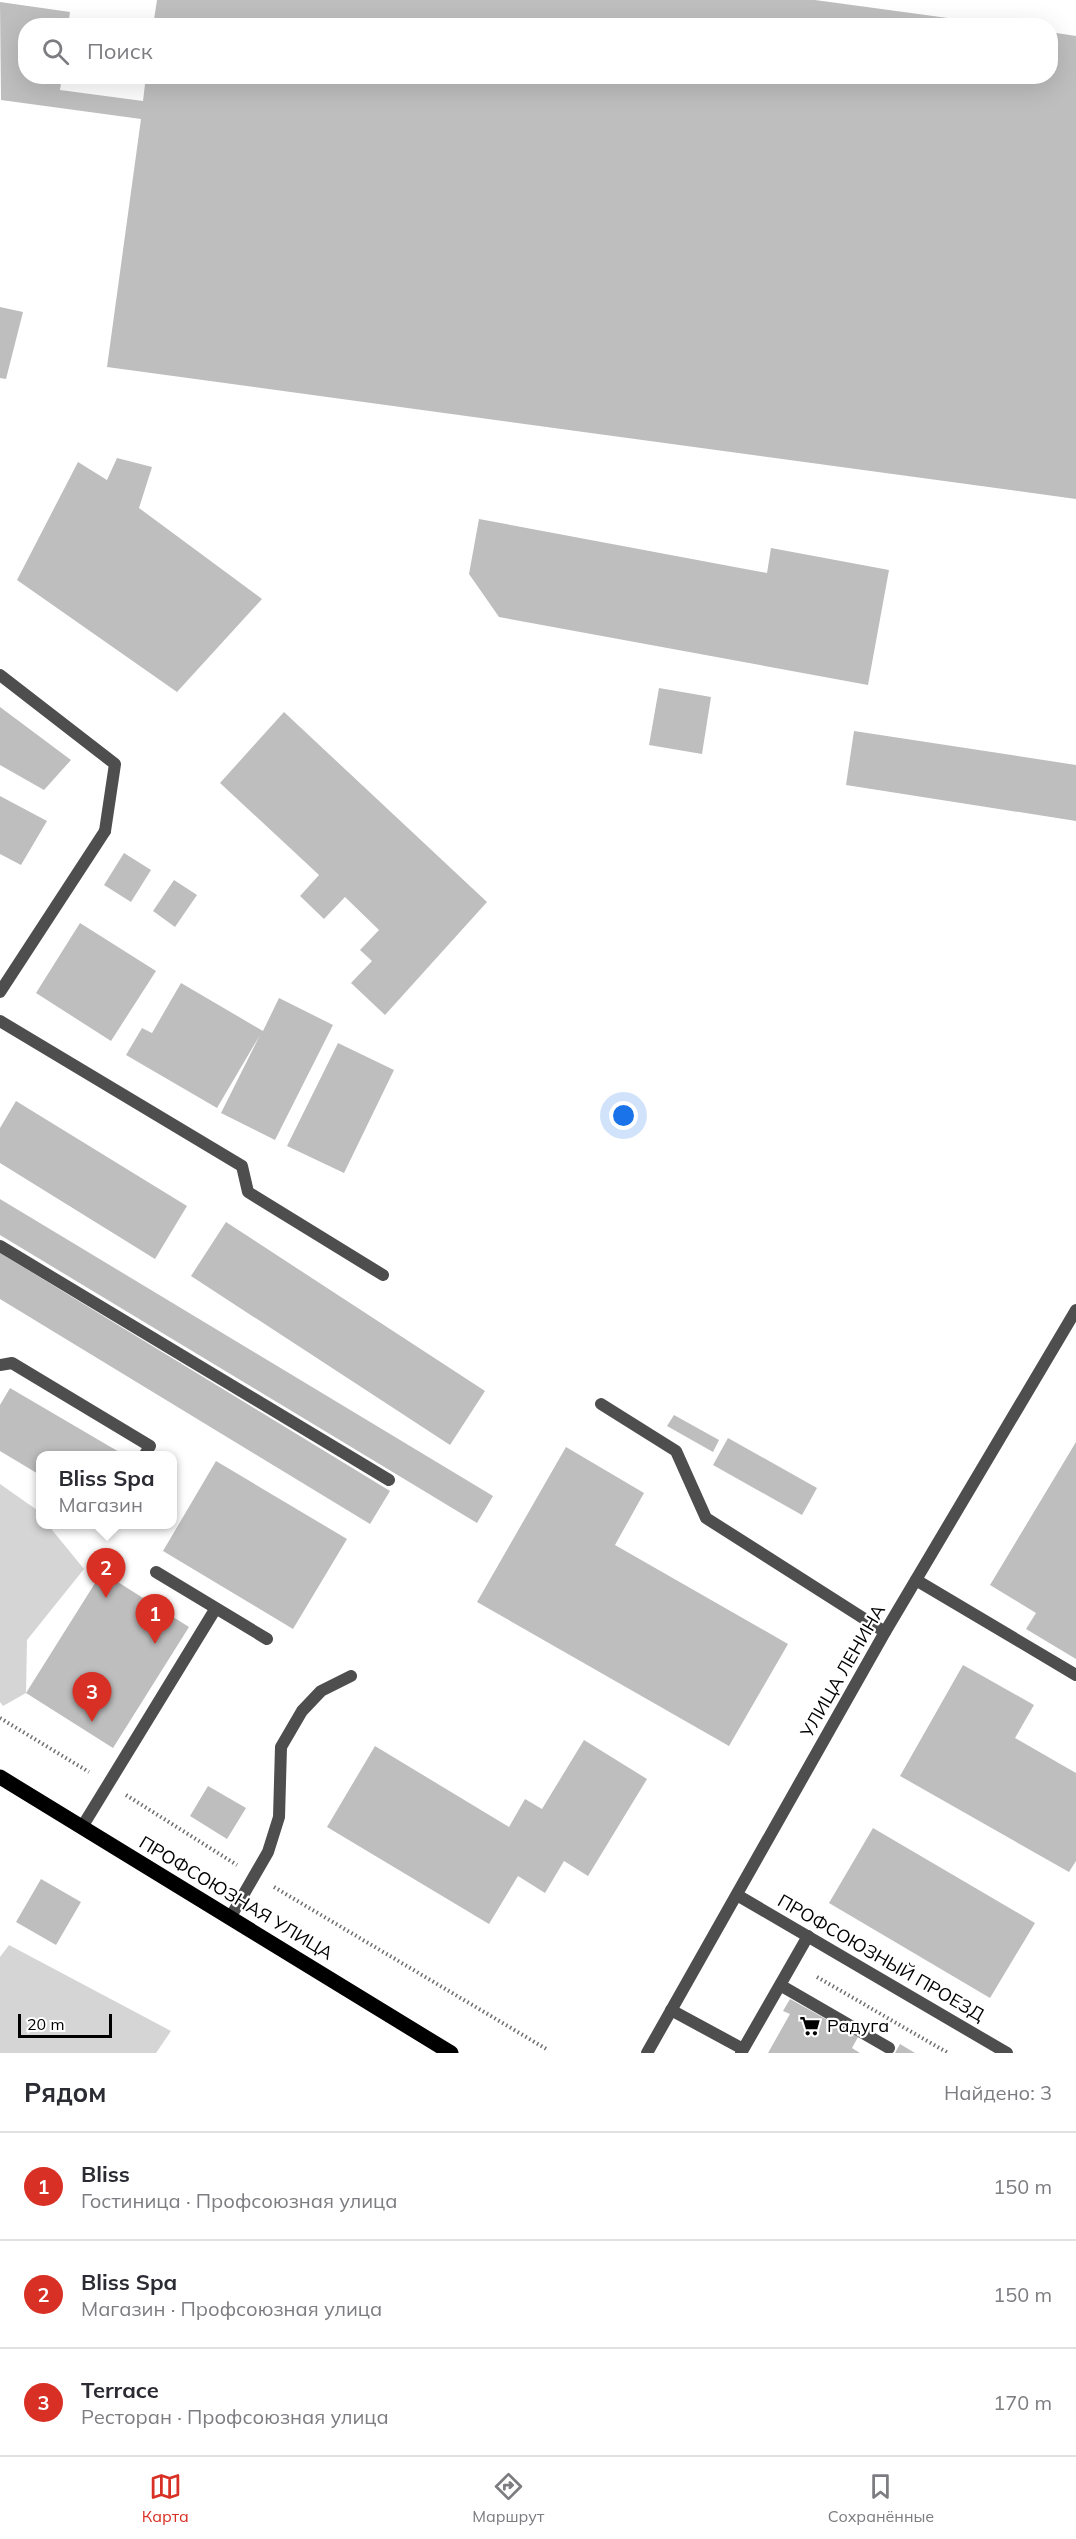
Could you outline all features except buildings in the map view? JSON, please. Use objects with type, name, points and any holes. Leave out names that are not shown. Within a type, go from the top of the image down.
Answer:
[{"type":"main road","name":"ПРОФСОЮЗНАЯ УЛИЦА","points":[[0,1777],[451,2053]]},
{"type":"street","points":[[0,675],[115,764],[105,831],[0,992]]},
{"type":"street","points":[[0,1021],[242,1166],[248,1192],[383,1275]]},
{"type":"street","points":[[0,1246],[389,1480]]},
{"type":"street","name":"УЛИЦА ЛЕНИНА","points":[[647,2053],[885,1632],[1076,1310]]},
{"type":"street","points":[[0,1365],[12,1363],[150,1446],[147,1451]]},
{"type":"street","points":[[601,1404],[676,1451],[706,1518],[885,1632]]},
{"type":"street","points":[[156,1572],[267,1639]]},
{"type":"street","points":[[916,1580],[1076,1675]]},
{"type":"street","points":[[82,1827],[216,1608]]},
{"type":"street","points":[[230,1918],[268,1852],[279,1817],[281,1747],[302,1711],[321,1691],[351,1676]]},
{"type":"street","name":"ПРОФСОЮЗНЫЙ ПРОЕЗД","points":[[737,1895],[1007,2053]]},
{"type":"street","points":[[671,2010],[742,2051],[808,1936]]},
{"type":"street","points":[[780,1985],[889,2048]]},
{"type":"path","points":[[817,1977],[948,2053]]},
{"type":"shaded area","points":[[0,1484],[36,1509],[36,1529],[51,1529],[84,1569],[27,1640],[26,1693],[3,1706],[0,1702]]},
{"type":"shaded area","points":[[9,1945],[171,2031],[156,2053],[0,2053],[0,1957]]},
{"type":"place","name":"Bliss Spa","points":[[106,1598]]},
{"type":"place","name":"Bliss","points":[[155,1644]]},
{"type":"place","name":"Terrace","points":[[92,1722]]},
{"type":"place","name":"Радуга","points":[[810,2026]]}]
